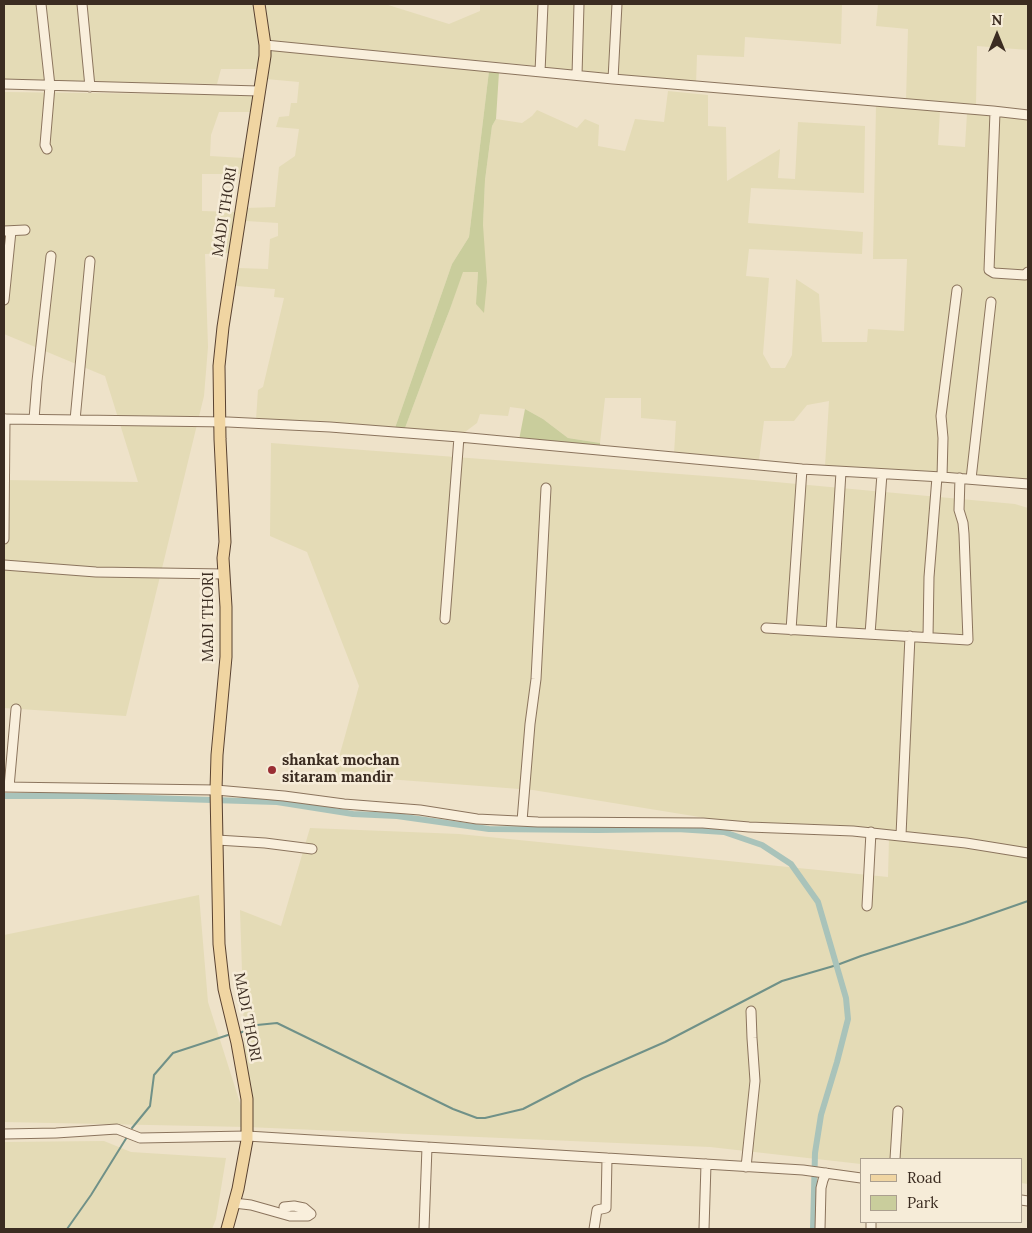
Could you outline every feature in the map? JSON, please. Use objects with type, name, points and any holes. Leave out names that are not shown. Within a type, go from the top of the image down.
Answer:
[{"type":"main road","name":"MADI THORI","points":[[227,1229],[238,1189],[247,1136],[247,1099],[238,1043],[224,989],[218,944],[217,755],[226,657],[225,542],[218,366],[265,56],[260,4]]},
{"type":"street","points":[[41,4],[50,86],[47,149]]},
{"type":"street","points":[[82,4],[90,86]]},
{"type":"street","points":[[540,72],[543,4]]},
{"type":"street","points":[[577,75],[580,4]]},
{"type":"street","points":[[613,79],[617,4]]},
{"type":"street","points":[[265,45],[613,79],[1028,115]]},
{"type":"street","points":[[4,84],[259,91]]},
{"type":"street","points":[[995,112],[989,270],[994,273],[1025,275],[1028,272]]},
{"type":"street","points":[[4,300],[7,231],[25,230]]},
{"type":"street","points":[[34,419],[51,256]]},
{"type":"street","points":[[75,420],[90,261]]},
{"type":"street","points":[[928,637],[929,576],[943,438],[941,416],[957,290]]},
{"type":"street","points":[[971,479],[991,302]]},
{"type":"street","points":[[4,538],[5,419],[220,422],[330,427],[802,469],[1028,484]]},
{"type":"street","points":[[445,619],[459,437]]},
{"type":"street","points":[[790,630],[802,469]]},
{"type":"street","points":[[831,632],[840,472]]},
{"type":"street","points":[[870,634],[882,474]]},
{"type":"street","points":[[766,628],[968,640],[964,534],[959,510],[960,478]]},
{"type":"street","points":[[522,821],[530,724],[536,679],[546,488]]},
{"type":"street","points":[[4,565],[96,572],[224,574]]},
{"type":"street","points":[[901,835],[910,636]]},
{"type":"street","points":[[16,709],[7,787],[284,796],[344,804],[420,810],[476,819],[703,823],[749,827],[871,832],[966,843],[1028,853]]},
{"type":"street","points":[[867,906],[871,832]]},
{"type":"street","points":[[217,840],[265,843],[312,849]]},
{"type":"street","points":[[746,1166],[755,1081],[751,1011]]},
{"type":"street","points":[[895,1158],[898,1110]]},
{"type":"street","points":[[4,1134],[117,1129],[140,1138],[247,1136],[746,1166],[803,1170],[860,1178]]},
{"type":"street","points":[[424,1229],[426,1147]]},
{"type":"street","points":[[594,1229],[597,1210],[606,1208],[607,1158]]},
{"type":"street","points":[[704,1229],[706,1164]]},
{"type":"street","points":[[820,1229],[821,1188],[824,1173]]},
{"type":"street","points":[[234,1203],[251,1205],[290,1216],[308,1216],[311,1214],[304,1208],[284,1207]]},
{"type":"shaded area","points":[[4,4],[255,4],[261,42],[258,69],[221,69],[217,84],[4,81]]},
{"type":"shaded area","points":[[264,4],[385,4],[449,24],[480,11],[480,4],[842,4],[841,44],[745,37],[744,57],[697,55],[696,85],[527,65],[271,41],[268,38]]},
{"type":"shaded area","points":[[878,4],[1028,4],[1028,50],[977,46],[976,105],[906,100],[908,29],[876,26]]},
{"type":"shaded area","points":[[275,49],[489,71],[469,237],[452,264],[395,428],[256,420],[258,390],[263,387],[284,298],[274,297],[275,289],[236,286],[238,268],[268,269],[270,239],[278,236],[278,223],[246,221],[247,208],[275,207],[279,167],[295,156],[299,129],[276,127],[279,117],[289,116],[291,103],[297,103],[299,82],[266,79],[271,53]]},
{"type":"shaded area","points":[[668,91],[708,95],[708,126],[726,127],[727,181],[780,149],[778,178],[795,179],[798,122],[865,126],[864,193],[751,188],[748,223],[863,232],[862,254],[749,249],[746,276],[769,278],[763,354],[771,368],[785,368],[792,355],[796,279],[819,294],[822,342],[867,342],[868,329],[904,331],[907,259],[873,259],[876,106],[940,111],[938,145],[965,147],[967,113],[1028,118],[1028,479],[944,472],[825,466],[829,401],[807,405],[794,421],[764,421],[759,460],[674,454],[676,421],[641,418],[641,398],[605,398],[600,443],[568,438],[543,419],[525,409],[510,407],[508,416],[480,414],[477,423],[461,435],[405,428],[462,272],[478,272],[476,304],[485,180],[492,126],[496,119],[522,123],[537,110],[577,128],[585,119],[599,125],[598,146],[625,151],[635,119],[664,122]]},
{"type":"shaded area","points":[[4,92],[253,95],[252,112],[219,112],[211,135],[210,156],[244,158],[241,174],[202,174],[202,211],[235,212],[230,253],[205,254],[208,347],[204,396],[126,716],[4,708],[4,480],[138,482],[105,376],[4,334]]},
{"type":"shaded area","points":[[271,443],[732,478],[1015,504],[1028,508],[1028,850],[749,825],[533,790],[334,775],[359,686],[307,552],[270,536]]},
{"type":"shaded area","points":[[310,828],[459,834],[888,877],[889,838],[1028,858],[1028,1184],[1022,1183],[1022,1158],[860,1158],[860,1164],[710,1147],[247,1127],[4,1122],[4,935],[199,895],[208,1002],[247,1125],[240,910],[281,926]]},
{"type":"shaded area","points":[[104,1141],[131,1152],[226,1158],[216,1219],[212,1229],[4,1229],[4,1142]]},
{"type":"green space","points":[[489,71],[499,72],[496,119],[492,126],[485,180],[483,225],[487,282],[484,313],[476,304],[478,272],[463,272],[405,428],[395,428],[452,264],[469,237]]},
{"type":"green space","points":[[525,409],[543,419],[568,438],[600,443],[600,447],[519,440]]},
{"type":"waterway","points":[[4,796],[83,796],[277,802],[353,814],[397,816],[489,829],[677,829],[724,832],[762,845],[791,864],[818,902],[846,998],[848,1019],[821,1115],[815,1153],[813,1229]]},
{"type":"waterway","points":[[240,1033],[257,1025],[277,1023],[453,1109],[477,1118],[485,1118],[523,1109],[583,1078],[665,1042],[782,981],[837,965],[1028,901]]},
{"type":"waterway","points":[[132,1128],[150,1106],[154,1075],[173,1053],[228,1035]]},
{"type":"waterway","points":[[67,1229],[91,1195],[127,1137]]},
{"type":"place","name":"shankat mochan sitaram mandir","points":[[272,770]]}]
